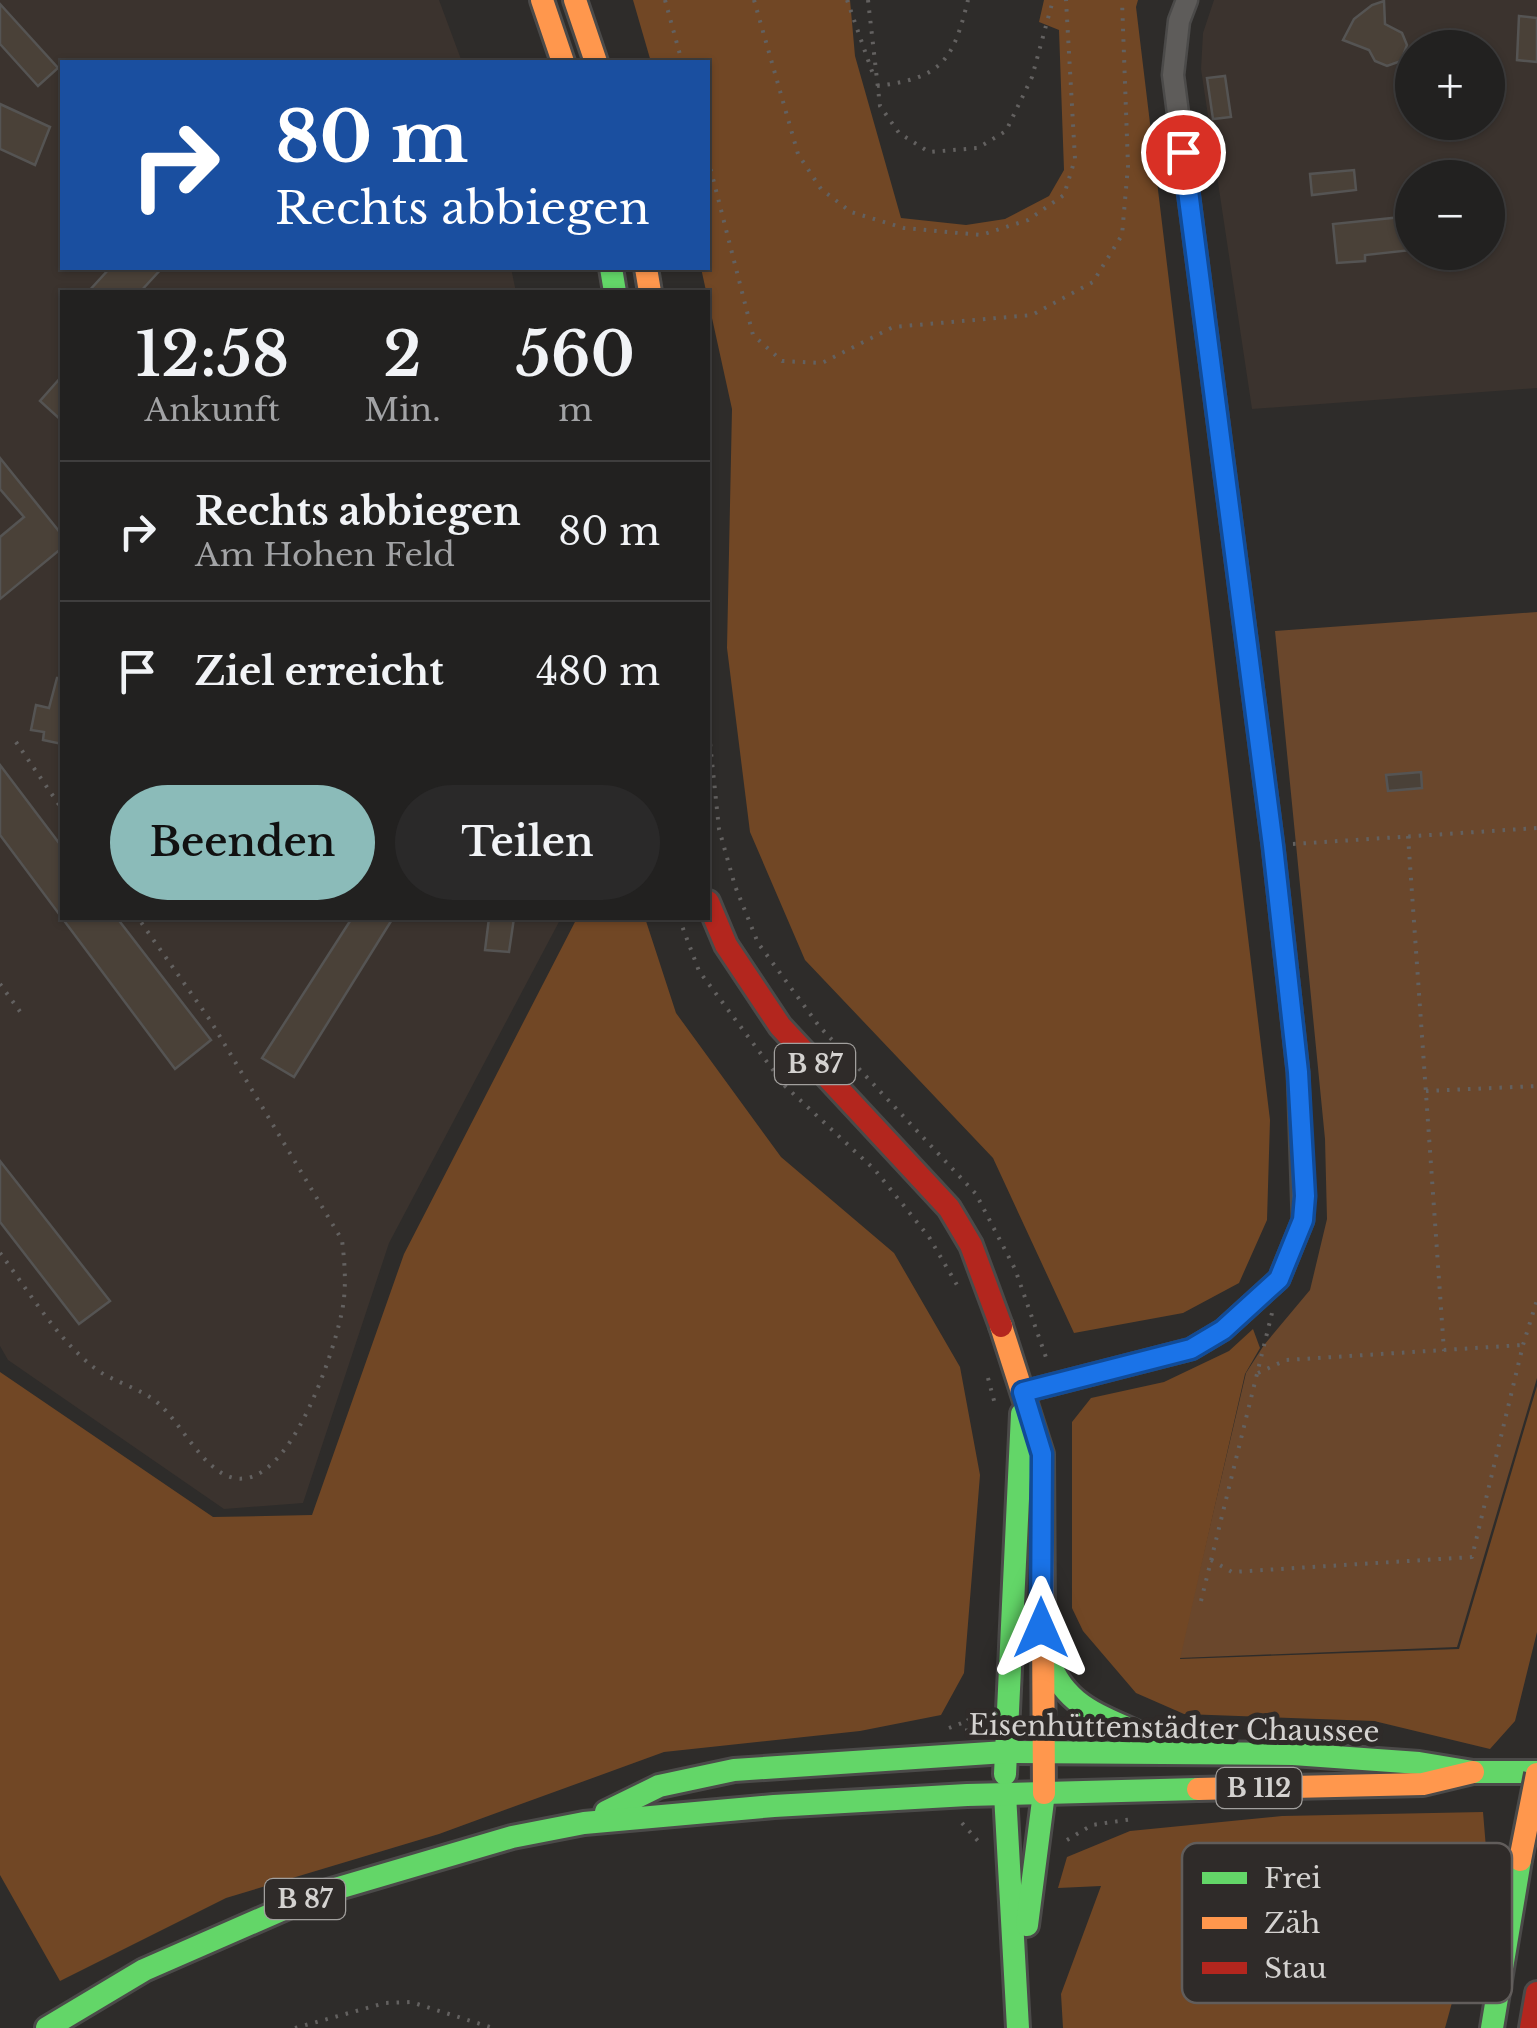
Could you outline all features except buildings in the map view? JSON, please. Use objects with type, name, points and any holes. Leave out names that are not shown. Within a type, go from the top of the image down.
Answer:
[{"type":"main road","points":[[542,0],[562,60]]},
{"type":"main road","points":[[576,0],[595,60]]},
{"type":"main road","name":"B 87","points":[[710,907],[730,956],[768,1014],[949,1208],[988,1285],[1042,1454],[1044,1793]]},
{"type":"main road","name":"B 87","points":[[1004,1794],[1023,1392]]},
{"type":"main road","points":[[1041,1628],[1048,1663],[1060,1685],[1107,1721],[1149,1736],[1173,1753]]},
{"type":"main road","name":"Eisenhüttenstädter Chaussee","points":[[584,1823],[659,1786],[734,1770],[966,1754],[1293,1754],[1419,1763],[1473,1772],[1537,1773]]},
{"type":"main road","name":"Eisenhüttenstädter Chaussee","points":[[47,2028],[144,1970],[318,1894],[512,1837],[584,1823],[774,1806],[967,1795],[1423,1784],[1473,1772]]},
{"type":"main road","points":[[1512,1908],[1537,1773]]},
{"type":"main road","points":[[1018,2028],[1044,1793]]},
{"type":"main road","points":[[1004,1794],[1005,1850],[1019,1992]]},
{"type":"main road","points":[[1531,2028],[1537,1994]]},
{"type":"main road","points":[[1492,2028],[1496,2003]]},
{"type":"street","points":[[1023,1392],[1191,1349],[1223,1330],[1279,1279],[1300,1232],[1305,1196],[1298,1072],[1273,846],[1173,74],[1179,21],[1186,0]]},
{"type":"path","points":[[665,0],[681,60]]},
{"type":"path","points":[[754,0],[798,154],[821,190],[851,212],[904,228],[981,235],[1028,220],[1064,195],[1075,159],[1066,0]]},
{"type":"path","points":[[847,0],[878,86]]},
{"type":"path","points":[[868,0],[880,106],[899,133],[929,152],[978,148],[1006,131],[1032,77],[1052,0]]},
{"type":"path","points":[[878,86],[929,74],[957,46],[968,0]]},
{"type":"path","points":[[710,168],[753,334],[782,361],[822,363],[893,328],[1032,316],[1093,282],[1122,234],[1128,166],[1122,0]]},
{"type":"path","points":[[710,740],[720,828],[735,886],[758,943],[819,1026],[976,1194],[1015,1269],[1054,1383]]},
{"type":"path","points":[[16,742],[60,806]]},
{"type":"path","points":[[1273,846],[1537,828]]},
{"type":"path","points":[[1408,836],[1444,1351]]},
{"type":"path","points":[[0,1253],[93,1367],[158,1402],[202,1455],[230,1478],[248,1479],[266,1470],[299,1428],[318,1390],[342,1315],[346,1268],[342,1240],[210,1020],[139,920]]},
{"type":"path","points":[[680,920],[699,971],[784,1086],[875,1170],[930,1237],[958,1286]]},
{"type":"path","points":[[0,984],[24,1017]]},
{"type":"path","points":[[1426,1091],[1537,1086]]},
{"type":"path","points":[[1200,1601],[1279,1279]]},
{"type":"path","points":[[1211,1560],[1232,1572],[1472,1557],[1522,1345],[1537,1300]]},
{"type":"path","points":[[1258,1373],[1286,1360],[1522,1345]]},
{"type":"path","points":[[987,1374],[996,1410]]},
{"type":"path","points":[[950,1728],[967,1721],[981,1707]]},
{"type":"path","points":[[966,1754],[967,1721]]},
{"type":"path","points":[[967,1795],[966,1824],[985,1851],[1005,1850]]},
{"type":"path","points":[[952,1821],[966,1824]]},
{"type":"path","points":[[1037,1852],[1056,1852],[1072,1836],[1092,1825]]},
{"type":"path","points":[[295,2028],[385,2003],[410,2002],[493,2028]]},
{"type":"shaded area","points":[[0,0],[439,0],[461,60],[60,60],[60,270],[511,270],[516,290],[60,290],[60,920],[560,920],[389,1243],[303,1503],[224,1509],[8,1360],[0,1346]]},
{"type":"shaded area","points":[[633,0],[850,0],[855,56],[901,218],[966,225],[1005,219],[1049,196],[1064,170],[1059,30],[1039,22],[1044,0],[1138,0],[1270,1120],[1267,1220],[1239,1283],[1183,1313],[1074,1333],[993,1158],[805,960],[750,832],[727,648],[732,409],[710,309],[710,290],[706,290],[701,270],[710,270],[710,60],[650,60]]},
{"type":"shaded area","points":[[1214,0],[1537,0],[1537,388],[1252,409],[1201,69],[1203,33]]},
{"type":"shaded area","points":[[1537,612],[1537,1378],[1457,1647],[1179,1658],[1246,1373],[1310,1290],[1327,1219],[1325,1139],[1275,631]]},
{"type":"shaded area","points":[[576,920],[646,920],[676,1013],[781,1157],[894,1253],[960,1367],[980,1475],[964,1673],[941,1715],[860,1731],[664,1752],[439,1834],[226,1898],[60,1981],[0,1875],[0,1372],[213,1517],[312,1515],[404,1254]]},
{"type":"shaded area","points":[[1253,1329],[1260,1348],[1245,1374],[1180,1659],[1459,1649],[1537,1386],[1537,1632],[1515,1721],[1490,1749],[1374,1721],[1184,1714],[1136,1693],[1083,1631],[1072,1608],[1072,1422],[1091,1398],[1164,1382],[1229,1351]]},
{"type":"shaded area","points":[[1483,1812],[1486,1843],[1182,1843],[1182,2003],[1452,2003],[1445,2028],[1063,2028],[1061,1994],[1101,1886],[1058,1888],[1067,1857],[1130,1831],[1282,1816]]},
{"type":"traffic: fast","points":[[611,270],[615,290]]},
{"type":"traffic: fast","points":[[1005,1774],[1022,1414]]},
{"type":"traffic: fast","points":[[1046,1652],[1054,1674],[1079,1703],[1165,1748]]},
{"type":"traffic: fast","points":[[606,1812],[659,1786],[734,1770],[1005,1752],[1293,1754],[1419,1763],[1473,1772],[1537,1772]]},
{"type":"traffic: fast","points":[[47,2028],[144,1970],[318,1894],[512,1837],[584,1823],[774,1806],[967,1795],[1198,1789]]},
{"type":"traffic: fast","points":[[1027,1925],[1044,1793]]},
{"type":"traffic: fast","points":[[1005,1794],[1018,2028]]},
{"type":"traffic: fast","points":[[1512,1908],[1520,1860]]},
{"type":"traffic: fast","points":[[1492,2028],[1496,2003]]},
{"type":"traffic: slow","points":[[542,0],[562,60]]},
{"type":"traffic: slow","points":[[575,0],[595,60]]},
{"type":"traffic: slow","points":[[646,270],[650,290]]},
{"type":"traffic: slow","points":[[1001,1326],[1042,1454],[1044,1793]]},
{"type":"traffic: slow","points":[[1198,1789],[1423,1784],[1473,1772]]},
{"type":"traffic: slow","points":[[1520,1860],[1537,1774]]},
{"type":"traffic: jam","points":[[710,907],[726,945],[780,1026],[949,1208],[971,1245],[1001,1326]]},
{"type":"traffic: jam","points":[[1531,2028],[1537,1993]]},
{"type":"route","points":[[1041,1628],[1042,1454],[1023,1392],[1191,1349],[1223,1330],[1279,1279],[1303,1220],[1298,1072],[1273,846],[1183,152]]}]
